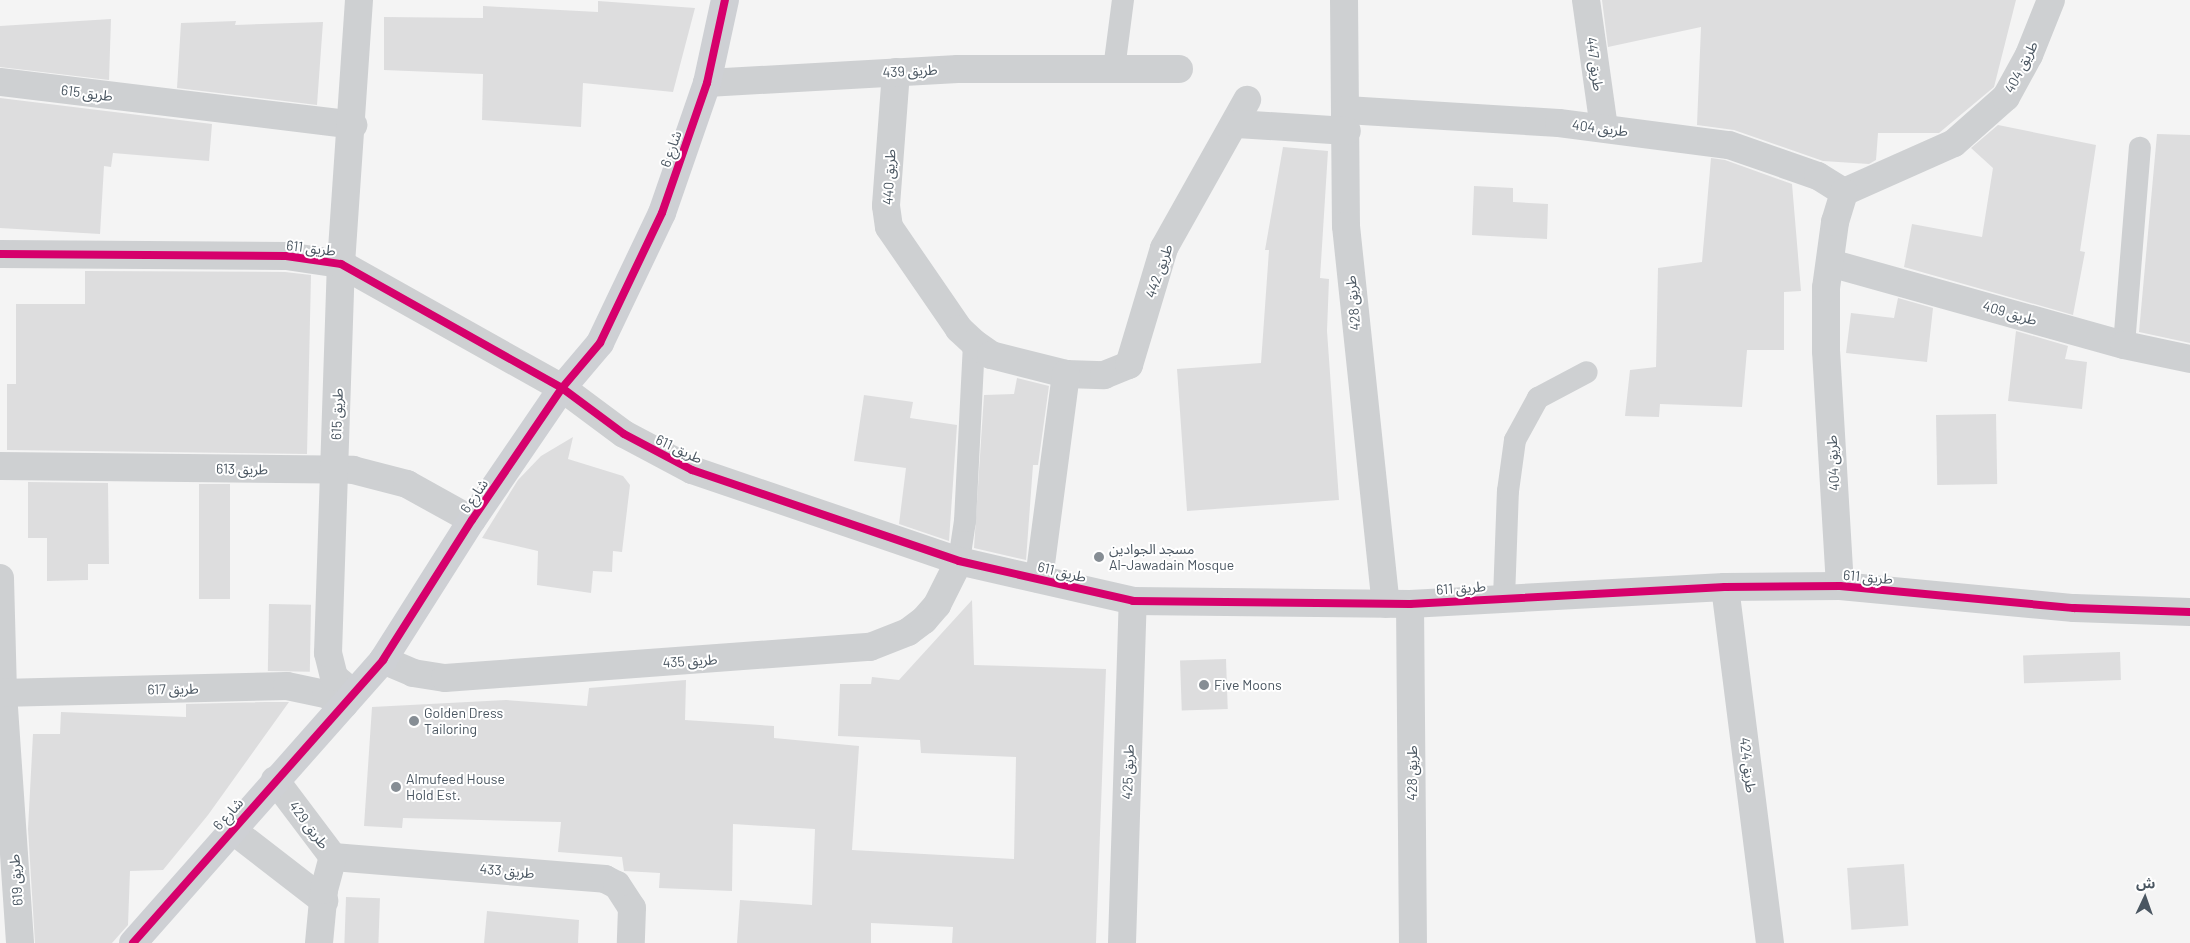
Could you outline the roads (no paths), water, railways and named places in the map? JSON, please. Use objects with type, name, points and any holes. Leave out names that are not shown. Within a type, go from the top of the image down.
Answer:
[{"type":"street","name":"طريق 615","points":[[348,698],[334,677],[328,653],[341,264],[353,126],[359,0]]},
{"type":"street","name":"شارع 6","points":[[133,943],[231,829],[383,660],[472,520],[562,388],[600,343],[662,213],[707,83],[725,0]]},
{"type":"street","name":"طريق 428","points":[[1344,0],[1346,226],[1398,604],[1413,943]]},
{"type":"street","name":"طريق 447","points":[[1586,0],[1604,128]]},
{"type":"street","name":"طريق 404","points":[[1840,586],[1826,351],[1826,288],[1835,222],[1844,192],[1954,143],[2006,97],[2029,55],[2051,0]]},
{"type":"street","name":"طريق 439","points":[[707,83],[896,72],[1179,69]]},
{"type":"street","name":"طريق 440","points":[[896,72],[886,206],[889,227],[959,329],[974,343]]},
{"type":"street","name":"طريق 615","points":[[0,82],[353,126]]},
{"type":"street","name":"طريق 404","points":[[1242,112],[1346,120],[1469,115],[1604,128],[1729,145],[1818,176],[1844,192]]},
{"type":"street","name":"طريق 442","points":[[974,343],[991,355],[1066,374],[1104,375],[1129,365],[1164,248],[1242,112]]},
{"type":"street","name":"طريق 611","points":[[0,254],[286,256],[341,264],[562,388],[624,434],[692,470],[959,561],[1133,601],[1398,604],[1725,588],[1840,586],[2074,608],[2190,612]]},
{"type":"street","name":"طريق 409","points":[[1830,263],[2124,345],[2190,359]]},
{"type":"street","points":[[1039,579],[1066,374]]},
{"type":"street","name":"طريق 613","points":[[0,466],[335,470],[390,478],[472,520]]},
{"type":"street","name":"طريق 435","points":[[383,660],[412,673],[445,678],[870,647],[908,632],[924,620],[937,605],[959,561]]},
{"type":"street","name":"طريق 619","points":[[0,578],[1,693],[20,943]]},
{"type":"street","name":"طريق 424","points":[[1725,588],[1770,943]]},
{"type":"street","name":"طريق 425","points":[[1122,943],[1133,601]]},
{"type":"street","name":"طريق 617","points":[[1,693],[287,686],[348,698]]},
{"type":"street","name":"طريق 429","points":[[275,780],[333,857],[324,901],[319,943]]},
{"type":"street","points":[[231,829],[324,901]]},
{"type":"street","name":"طريق 433","points":[[333,857],[605,879],[617,885],[632,908],[631,943]]},
{"type":"lane","points":[[1114,69],[1122,0]]},
{"type":"lane","points":[[2124,345],[2140,148]]},
{"type":"lane","points":[[959,561],[966,521],[974,343]]},
{"type":"lane","points":[[1504,598],[1508,491],[1515,440],[1538,398],[1587,372]]},
{"type":"place","name":"مسجد الجوادين Al-Jawadain Mosque","points":[[1099,557]]},
{"type":"place","name":"Five Moons","points":[[1204,685]]},
{"type":"place","name":"Golden Dress Tailoring","points":[[414,721]]},
{"type":"place","name":"Almufeed House Hold Est.","points":[[396,787]]}]
